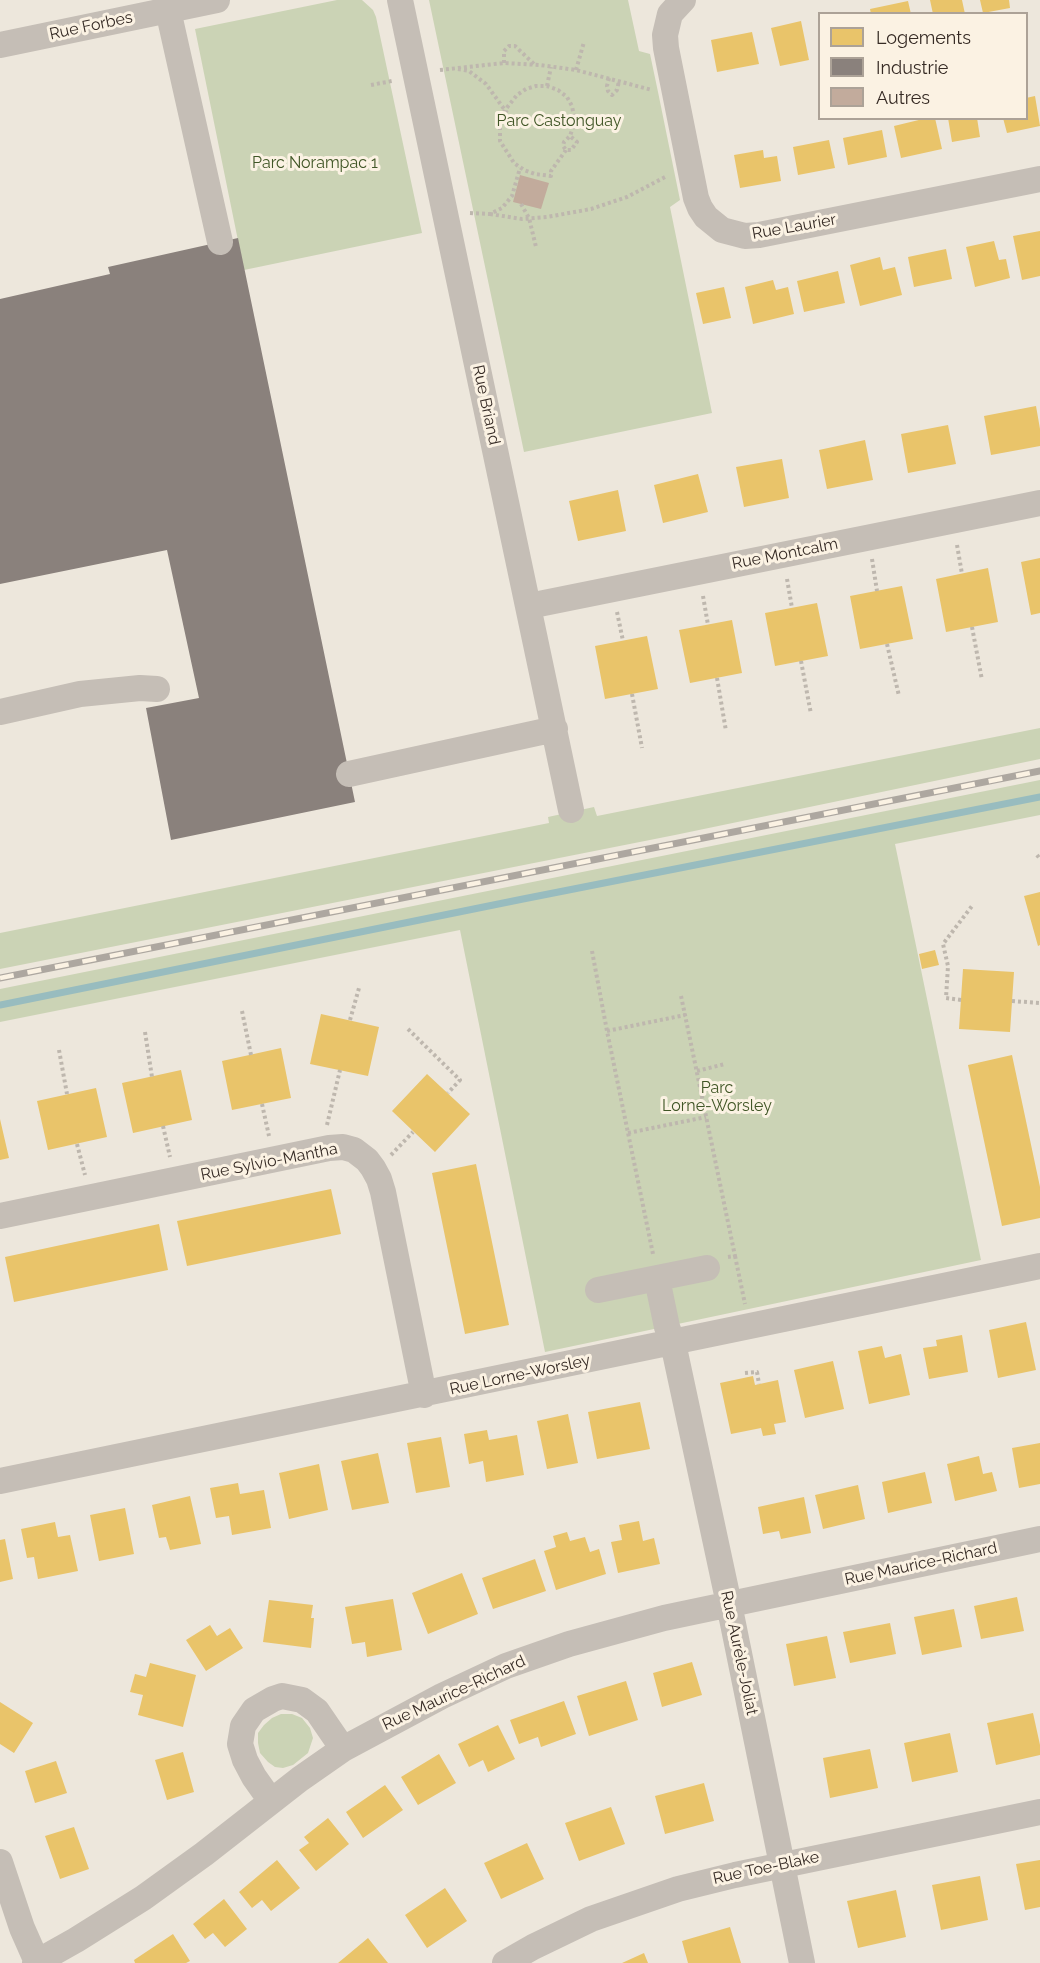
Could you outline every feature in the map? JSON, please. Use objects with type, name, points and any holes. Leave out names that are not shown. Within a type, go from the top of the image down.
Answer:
[{"type":"street","name":"Rue Forbes","points":[[0,45],[217,0]]},
{"type":"street","name":"Rue Briand","points":[[400,0],[572,810]]},
{"type":"street","name":"Rue Laurier","points":[[683,0],[670,14],[665,35],[666,48],[696,198],[706,217],[722,230],[745,236],[759,235],[1040,179]]},
{"type":"street","points":[[168,10],[220,242]]},
{"type":"street","name":"Rue Montcalm","points":[[529,606],[1040,503]]},
{"type":"street","points":[[0,712],[80,694],[140,688],[157,689]]},
{"type":"street","points":[[349,774],[555,729]]},
{"type":"street","name":"Rue Sylvio-Mantha","points":[[0,1216],[329,1148],[343,1147],[354,1150],[368,1160],[383,1192],[424,1395]]},
{"type":"street","points":[[598,1290],[657,1279],[715,1263]]},
{"type":"street","name":"Rue Lorne-Worsley","points":[[0,1481],[1040,1266]]},
{"type":"street","name":"Rue Aurèle-Joliat","points":[[657,1279],[667,1327],[673,1342],[729,1604],[802,1963]]},
{"type":"street","name":"Rue Maurice-Richard","points":[[36,1963],[143,1898],[344,1749],[442,1696],[526,1659],[635,1625],[1040,1539]]},
{"type":"street","points":[[271,1801],[254,1777],[240,1744],[243,1726],[254,1710],[282,1696],[302,1700],[317,1712],[344,1749]]},
{"type":"street","name":"Rue Toe-Blake","points":[[505,1963],[562,1932],[620,1907],[702,1882],[1040,1812]]},
{"type":"street","points":[[0,1862],[36,1963]]},
{"type":"path","points":[[576,70],[584,42]]},
{"type":"path","points":[[504,63],[504,51],[509,46],[515,46],[535,65]]},
{"type":"path","points":[[440,70],[495,62],[551,66],[609,78],[658,92]]},
{"type":"path","points":[[547,86],[551,66]]},
{"type":"path","points":[[454,68],[469,71],[479,78],[496,95],[506,111]]},
{"type":"path","points":[[609,78],[607,86],[612,95],[617,90],[620,81]]},
{"type":"path","points":[[371,85],[393,80]]},
{"type":"path","points":[[547,86],[567,97],[574,116],[570,136],[563,146],[566,150],[551,171],[551,176],[535,174],[520,168],[506,153],[500,141],[500,121],[517,95],[526,89],[547,86]]},
{"type":"path","points":[[566,150],[572,150],[577,142],[570,136]]},
{"type":"path","points":[[490,214],[502,208],[512,196],[520,168]]},
{"type":"path","points":[[474,213],[529,218],[569,214],[608,204],[645,189],[674,171]]},
{"type":"path","points":[[521,204],[529,218],[536,247]]},
{"type":"path","points":[[956,536],[963,574]]},
{"type":"path","points":[[871,554],[877,591]]},
{"type":"path","points":[[785,571],[792,608]]},
{"type":"path","points":[[701,588],[708,625]]},
{"type":"path","points":[[616,605],[623,640]]},
{"type":"path","points":[[972,627],[982,680]]},
{"type":"path","points":[[887,644],[899,696]]},
{"type":"path","points":[[801,661],[811,714]]},
{"type":"path","points":[[717,678],[726,731]]},
{"type":"path","points":[[632,694],[642,748]]},
{"type":"path","points":[[961,1000],[946,998],[948,966],[943,944],[972,906]]},
{"type":"path","points":[[592,951],[657,1279]]},
{"type":"path","points":[[350,1020],[359,988]]},
{"type":"path","points":[[681,996],[747,1310]]},
{"type":"path","points":[[1012,1001],[1040,1003]]},
{"type":"path","points":[[242,1011],[251,1055]]},
{"type":"path","points":[[607,1031],[685,1015]]},
{"type":"path","points":[[408,1029],[460,1080],[448,1093]]},
{"type":"path","points":[[145,1032],[152,1077]]},
{"type":"path","points":[[59,1050],[67,1094]]},
{"type":"path","points":[[697,1071],[725,1064]]},
{"type":"path","points":[[326,1131],[340,1070]]},
{"type":"path","points":[[703,1102],[732,1096]]},
{"type":"path","points":[[262,1104],[270,1143]]},
{"type":"path","points":[[627,1133],[706,1117]]},
{"type":"path","points":[[163,1126],[171,1163]]},
{"type":"path","points":[[387,1159],[413,1132]]},
{"type":"path","points":[[77,1144],[86,1181]]},
{"type":"path","points":[[715,1263],[735,1256]]},
{"type":"path","points":[[745,1373],[757,1372],[759,1384]]},
{"type":"green space","name":"Parc Norampac 1","points":[[337,0],[362,0],[373,10],[376,17],[422,233],[244,270],[195,29]]},
{"type":"green space","name":"Parc Castonguay","points":[[429,0],[628,0],[639,51],[650,54],[680,200],[670,207],[712,413],[524,452]]},
{"type":"green space","points":[[1040,728],[1040,759],[675,835],[0,969],[0,933],[549,823],[548,817],[594,807],[597,816]]},
{"type":"green space","name":"Parc Lorne-Worsley","points":[[1040,780],[1040,815],[895,844],[981,1260],[545,1352],[460,930],[0,1022],[0,989]]},
{"type":"green space","points":[[281,1714],[292,1714],[302,1718],[310,1728],[313,1738],[308,1753],[293,1765],[283,1768],[275,1767],[268,1762],[260,1753],[258,1743],[258,1733],[264,1725]]},
{"type":"building: Logements","points":[[930,0],[962,0],[965,12],[933,12]]},
{"type":"building: Logements","points":[[980,0],[1009,0],[1010,8],[983,12]]},
{"type":"building: Logements","points":[[908,1],[911,12],[871,12],[870,9]]},
{"type":"building: Logements","points":[[801,21],[809,60],[780,66],[771,28]]},
{"type":"building: Logements","points":[[752,32],[759,64],[717,72],[711,40]]},
{"type":"building: Logements","points":[[1035,96],[1040,126],[1007,133],[1004,120],[1028,120],[1028,98]]},
{"type":"building: Logements","points":[[919,120],[935,120],[942,149],[901,158],[894,126]]},
{"type":"building: Logements","points":[[948,120],[977,120],[980,137],[952,142]]},
{"type":"building: Logements","points":[[882,130],[887,157],[848,165],[843,138]]},
{"type":"building: Logements","points":[[829,140],[835,168],[798,175],[793,147]]},
{"type":"building: Logements","points":[[763,150],[764,158],[777,156],[781,181],[740,188],[734,155]]},
{"type":"building: Logements","points":[[1040,231],[1040,276],[1022,280],[1013,236]]},
{"type":"building: Logements","points":[[994,241],[999,260],[1006,259],[1010,278],[975,287],[966,247]]},
{"type":"building: Logements","points":[[946,249],[952,279],[914,287],[908,257]]},
{"type":"building: Logements","points":[[880,257],[883,270],[895,267],[902,295],[860,306],[850,265]]},
{"type":"building: Logements","points":[[838,271],[845,303],[804,312],[797,281]]},
{"type":"building: Logements","points":[[773,280],[776,290],[788,287],[794,314],[753,324],[745,287]]},
{"type":"building: Logements","points":[[724,287],[731,318],[703,324],[696,293]]},
{"type":"building: Logements","points":[[1036,406],[1040,446],[991,455],[984,416]]},
{"type":"building: Logements","points":[[948,425],[956,464],[908,473],[901,434]]},
{"type":"building: Logements","points":[[865,440],[873,480],[827,489],[819,450]]},
{"type":"building: Logements","points":[[782,459],[789,498],[744,507],[736,467]]},
{"type":"building: Logements","points":[[698,474],[708,512],[663,523],[654,485]]},
{"type":"building: Logements","points":[[618,490],[626,531],[578,541],[569,501]]},
{"type":"building: Logements","points":[[1040,558],[1040,613],[1031,615],[1021,562]]},
{"type":"building: Logements","points":[[988,568],[998,622],[946,632],[936,579]]},
{"type":"building: Logements","points":[[902,586],[913,639],[860,649],[850,596]]},
{"type":"building: Logements","points":[[817,603],[828,656],[775,666],[765,613]]},
{"type":"building: Logements","points":[[732,620],[742,673],[690,683],[679,630]]},
{"type":"building: Logements","points":[[647,636],[658,689],[605,699],[595,646]]},
{"type":"building: Logements","points":[[1040,892],[1040,945],[1038,946],[1024,896]]},
{"type":"building: Logements","points":[[935,950],[939,965],[922,969],[919,954]]},
{"type":"building: Logements","points":[[963,969],[1014,972],[1010,1032],[959,1029]]},
{"type":"building: Logements","points":[[321,1014],[379,1027],[368,1076],[310,1064]]},
{"type":"building: Logements","points":[[281,1048],[291,1098],[232,1110],[222,1061]]},
{"type":"building: Logements","points":[[1012,1055],[1040,1187],[1040,1218],[1002,1226],[968,1065]]},
{"type":"building: Logements","points":[[181,1070],[192,1120],[133,1133],[122,1083]]},
{"type":"building: Logements","points":[[427,1074],[470,1114],[435,1152],[392,1111]]},
{"type":"building: Logements","points":[[96,1088],[107,1137],[48,1150],[37,1101]]},
{"type":"building: Logements","points":[[0,1119],[9,1158],[0,1160]]},
{"type":"building: Logements","points":[[476,1164],[509,1325],[465,1334],[432,1173]]},
{"type":"building: Logements","points":[[331,1189],[341,1234],[187,1266],[177,1221]]},
{"type":"building: Logements","points":[[159,1224],[168,1270],[14,1302],[5,1257]]},
{"type":"building: Logements","points":[[1026,1322],[1036,1370],[998,1378],[989,1330]]},
{"type":"building: Logements","points":[[962,1335],[968,1372],[929,1379],[923,1348],[937,1346],[936,1340]]},
{"type":"building: Logements","points":[[882,1346],[885,1358],[901,1354],[910,1395],[869,1404],[858,1351]]},
{"type":"building: Logements","points":[[833,1361],[844,1409],[805,1418],[794,1370]]},
{"type":"building: Logements","points":[[753,1376],[755,1385],[778,1380],[786,1422],[774,1424],[776,1434],[763,1436],[761,1428],[731,1434],[720,1383]]},
{"type":"building: Logements","points":[[640,1402],[650,1449],[597,1459],[588,1412]]},
{"type":"building: Logements","points":[[568,1414],[578,1463],[547,1469],[537,1421]]},
{"type":"building: Logements","points":[[487,1430],[489,1440],[517,1435],[524,1475],[486,1482],[483,1461],[469,1464],[464,1434]]},
{"type":"building: Logements","points":[[441,1437],[450,1487],[416,1493],[407,1443]]},
{"type":"building: Logements","points":[[1040,1443],[1040,1484],[1019,1488],[1012,1448]]},
{"type":"building: Logements","points":[[378,1453],[389,1503],[352,1510],[341,1461]]},
{"type":"building: Logements","points":[[979,1456],[983,1474],[992,1472],[997,1491],[955,1501],[947,1464]]},
{"type":"building: Logements","points":[[319,1464],[328,1510],[289,1519],[279,1473]]},
{"type":"building: Logements","points":[[925,1472],[932,1503],[888,1513],[882,1482]]},
{"type":"building: Logements","points":[[238,1483],[240,1494],[264,1490],[271,1528],[232,1535],[229,1516],[216,1518],[210,1488]]},
{"type":"building: Logements","points":[[858,1485],[865,1519],[823,1529],[815,1495]]},
{"type":"building: Logements","points":[[190,1496],[201,1544],[170,1550],[166,1537],[159,1538],[152,1505]]},
{"type":"building: Logements","points":[[804,1497],[811,1533],[781,1539],[779,1531],[763,1534],[758,1507]]},
{"type":"building: Logements","points":[[125,1508],[134,1554],[99,1561],[90,1515]]},
{"type":"building: Logements","points":[[639,1521],[643,1541],[654,1538],[660,1564],[618,1573],[611,1542],[622,1540],[619,1525]]},
{"type":"building: Logements","points":[[55,1522],[58,1537],[70,1535],[78,1571],[38,1579],[34,1557],[27,1558],[21,1529]]},
{"type":"building: Logements","points":[[567,1532],[570,1541],[585,1537],[590,1552],[599,1549],[606,1574],[556,1590],[544,1551],[556,1547],[553,1536]]},
{"type":"building: Logements","points":[[5,1539],[13,1579],[0,1582],[0,1540]]},
{"type":"building: Logements","points":[[535,1559],[546,1591],[493,1609],[482,1578]]},
{"type":"building: Logements","points":[[462,1573],[478,1614],[428,1634],[412,1593]]},
{"type":"building: Logements","points":[[1017,1597],[1024,1631],[981,1639],[974,1606]]},
{"type":"building: Logements","points":[[393,1599],[402,1650],[367,1657],[365,1642],[352,1644],[345,1607]]},
{"type":"building: Logements","points":[[269,1600],[313,1605],[311,1648],[263,1642]]},
{"type":"building: Logements","points":[[954,1609],[962,1647],[922,1655],[914,1617]]},
{"type":"building: Logements","points":[[890,1623],[896,1654],[850,1663],[843,1632]]},
{"type":"building: Logements","points":[[210,1625],[217,1636],[230,1628],[243,1648],[206,1671],[186,1640]]},
{"type":"building: Logements","points":[[827,1636],[836,1678],[794,1686],[786,1644]]},
{"type":"building: Logements","points":[[692,1662],[702,1695],[662,1707],[653,1673]]},
{"type":"building: Logements","points":[[150,1663],[196,1675],[183,1727],[138,1715],[143,1695],[130,1692],[135,1674],[146,1677]]},
{"type":"building: Logements","points":[[626,1681],[638,1720],[589,1736],[577,1696]]},
{"type":"building: Logements","points":[[564,1701],[576,1734],[541,1747],[538,1737],[519,1744],[510,1720]]},
{"type":"building: Logements","points":[[0,1702],[33,1723],[14,1753],[0,1744]]},
{"type":"building: Logements","points":[[1033,1713],[1040,1755],[996,1765],[987,1723]]},
{"type":"building: Logements","points":[[498,1725],[515,1759],[488,1772],[483,1760],[469,1767],[458,1744]]},
{"type":"building: Logements","points":[[950,1733],[958,1772],[912,1782],[904,1743]]},
{"type":"building: Logements","points":[[870,1749],[878,1788],[830,1798],[823,1758]]},
{"type":"building: Logements","points":[[183,1752],[194,1792],[167,1800],[155,1760]]},
{"type":"building: Logements","points":[[439,1754],[456,1783],[418,1805],[401,1777]]},
{"type":"building: Logements","points":[[56,1761],[67,1793],[35,1803],[25,1771]]},
{"type":"building: Logements","points":[[704,1783],[714,1821],[665,1834],[655,1796]]},
{"type":"building: Logements","points":[[385,1785],[403,1810],[363,1838],[346,1812]]},
{"type":"building: Logements","points":[[611,1807],[625,1844],[579,1861],[565,1823]]},
{"type":"building: Logements","points":[[328,1818],[349,1844],[316,1871],[299,1850],[309,1843],[304,1837]]},
{"type":"building: Logements","points":[[74,1827],[89,1869],[60,1879],[45,1836]]},
{"type":"building: Logements","points":[[527,1843],[544,1879],[501,1899],[484,1863]]},
{"type":"building: Logements","points":[[277,1860],[300,1888],[271,1911],[262,1900],[252,1908],[239,1892]]},
{"type":"building: Logements","points":[[1040,1860],[1040,1907],[1025,1910],[1016,1864]]},
{"type":"building: Logements","points":[[980,1876],[988,1920],[941,1930],[932,1885]]},
{"type":"building: Logements","points":[[445,1888],[467,1921],[427,1948],[405,1915]]},
{"type":"building: Logements","points":[[896,1890],[906,1937],[858,1948],[847,1901]]},
{"type":"building: Logements","points":[[224,1899],[247,1929],[225,1947],[213,1933],[205,1939],[193,1924]]},
{"type":"building: Logements","points":[[730,1927],[741,1963],[688,1963],[682,1941]]},
{"type":"building: Logements","points":[[173,1934],[190,1961],[186,1963],[135,1963],[134,1960]]},
{"type":"building: Logements","points":[[368,1938],[388,1963],[338,1963]]},
{"type":"building: Logements","points":[[644,1953],[648,1963],[622,1963]]},
{"type":"building: Industrie","points":[[238,238],[355,802],[171,840],[146,708],[199,698],[167,550],[0,584],[0,299],[110,274],[108,267]]},
{"type":"building: Autres","points":[[520,175],[549,183],[541,209],[513,202]]},
{"type":"waterway","points":[[0,1005],[1040,797]]},
{"type":"railway","points":[[0,978],[1040,771]]}]
